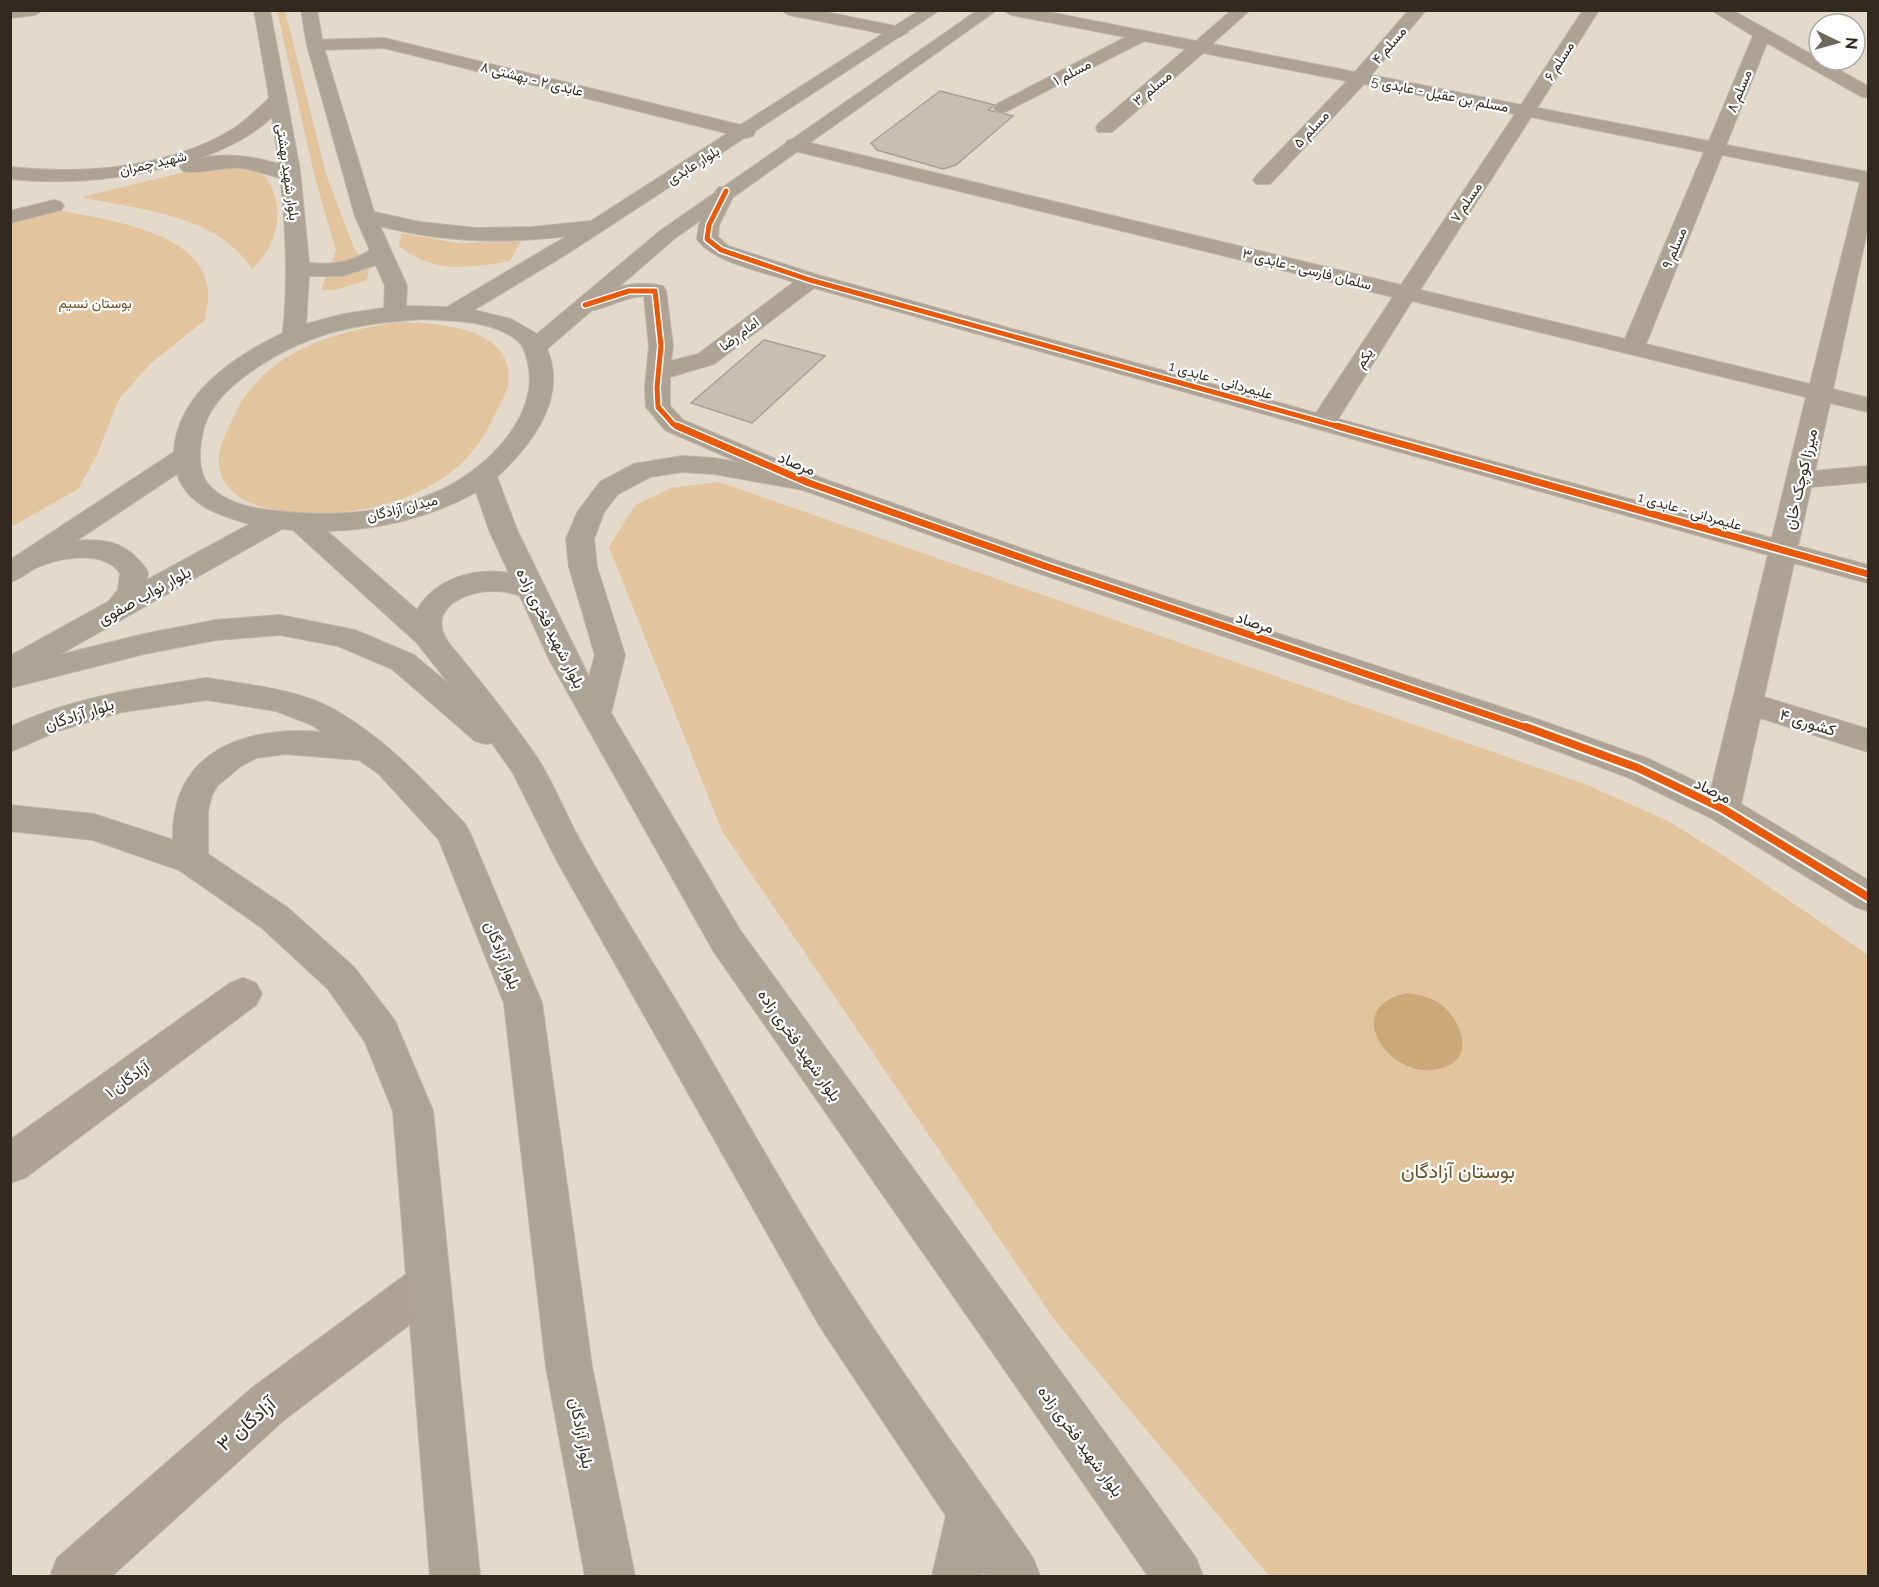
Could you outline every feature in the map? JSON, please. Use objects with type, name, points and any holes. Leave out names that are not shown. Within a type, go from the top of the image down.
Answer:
[{"type":"main road","name":"بلوار شهید بهشتی","points":[[262,10],[289,174],[298,268],[294,335]]},
{"type":"main road","points":[[309,10],[315,45],[365,216],[396,286],[395,313]]},
{"type":"main road","name":"بلوار عابدی","points":[[451,314],[746,132],[932,10]]},
{"type":"main road","points":[[535,347],[639,257],[726,191],[989,10]]},
{"type":"main road","points":[[365,216],[431,232],[470,235],[533,234],[596,226]]},
{"type":"main road","points":[[298,268],[333,271],[371,260],[381,252]]},
{"type":"main road","name":"میدان آزادگان","points":[[395,313],[451,314],[505,326],[526,336],[535,347],[543,365],[543,387],[531,419],[515,444],[484,476],[453,495],[416,508],[358,519],[289,521],[238,511],[199,492],[190,475],[186,456],[189,430],[200,407],[219,385],[254,356],[294,335],[357,318],[395,313]]},
{"type":"main road","points":[[10,573],[186,456]]},
{"type":"main road","points":[[595,714],[610,655],[583,567],[580,539],[591,511],[609,488],[643,470],[682,464],[714,466],[809,483]]},
{"type":"main road","name":"بلوار شهید فخری زاده","points":[[484,476],[503,530],[565,661],[727,941],[1178,1576]]},
{"type":"main road","points":[[289,521],[427,636],[442,658],[473,693],[526,767],[568,850],[835,1309],[1015,1576]]},
{"type":"main road","name":"بلوار نواب صفوی","points":[[10,670],[289,521]]},
{"type":"main road","points":[[34,559],[68,550],[98,550],[122,557],[134,572],[132,591],[116,612]]},
{"type":"main road","points":[[427,636],[425,625],[428,613],[437,601],[451,591],[486,580],[503,580],[531,590]]},
{"type":"main road","points":[[10,678],[144,644],[216,630],[280,625],[345,637],[403,662],[526,767]]},
{"type":"main road","name":"بلوار آزادگان","points":[[10,741],[47,723],[122,700],[207,689],[280,700],[323,717],[390,766],[453,833],[523,1003],[569,1367],[610,1576]]},
{"type":"main road","points":[[191,860],[192,806],[202,781],[221,761],[254,745],[288,742],[367,749]]},
{"type":"main road","points":[[10,818],[94,827],[191,860],[275,918],[341,978],[381,1033],[413,1111],[455,1576]]},
{"type":"main road","points":[[957,1576],[971,1513]]},
{"type":"street","points":[[789,10],[900,32]]},
{"type":"street","name":"مسلم بن عقیل - عابدی 5","points":[[1011,10],[1869,178]]},
{"type":"street","name":"مسلم ۳","points":[[1105,128],[1242,10]]},
{"type":"street","name":"مسلم ۴","points":[[1359,79],[1418,10]]},
{"type":"street","name":"مسلم ۶","points":[[1527,111],[1591,10]]},
{"type":"street","points":[[1719,10],[1869,93]]},
{"type":"street","points":[[10,13],[35,11]]},
{"type":"street","name":"مسلم ۸","points":[[1716,148],[1762,34]]},
{"type":"street","name":"مسلم ۱","points":[[1003,108],[1141,36]]},
{"type":"street","name":"عابدی ۲ - بهشتی ۸","points":[[315,45],[384,43],[746,132]]},
{"type":"street","name":"مسلم ۵","points":[[1263,180],[1359,79]]},
{"type":"street","name":"شهید چمران","points":[[10,173],[40,176],[84,174],[118,171],[160,163],[221,143],[240,133],[278,100]]},
{"type":"street","name":"مسلم ۷","points":[[1405,293],[1527,111]]},
{"type":"street","name":"سلمان فارسی - عابدی ۳","points":[[794,145],[1869,405]]},
{"type":"street","name":"مسلم ۹","points":[[1633,348],[1716,148]]},
{"type":"street","points":[[10,185],[59,188],[96,185],[217,162],[269,165],[289,174]]},
{"type":"street","name":"میرزا کوچک خان","points":[[1723,809],[1869,184]]},
{"type":"street","name":"علیمردانی - عابدی 1","points":[[726,191],[709,225],[707,239],[721,250],[810,280],[1869,574]]},
{"type":"street","points":[[10,217],[54,206]]},
{"type":"street","name":"امام رضا","points":[[660,372],[706,359],[810,280]]},
{"type":"street","name":"مرصاد","points":[[585,306],[631,290],[645,288],[655,291],[661,346],[657,387],[658,407],[674,425],[710,442],[809,483],[1045,567],[1520,725],[1638,768],[1723,809],[1869,897]]},
{"type":"street","name":"یکم","points":[[1323,422],[1405,293]]},
{"type":"street","points":[[1799,480],[1869,474]]},
{"type":"street","name":"کشوری ۴","points":[[1748,703],[1869,741]]},
{"type":"street","name":"آزادگان ۱","points":[[10,1164],[243,994]]},
{"type":"street","name":"آزادگان ۳","points":[[75,1576],[268,1404],[427,1285]]},
{"type":"green space","points":[[277,11],[285,11],[326,174],[354,248],[369,270],[367,280],[335,290],[321,290],[336,251],[315,178]]},
{"type":"green space","points":[[231,166],[260,171],[269,183],[277,208],[274,235],[262,259],[252,269],[237,251],[219,236],[198,225],[151,211],[81,197],[185,172]]},
{"type":"green space","name":"بوستان نسیم","points":[[49,208],[116,222],[164,238],[184,250],[199,265],[207,284],[208,302],[205,320],[150,364],[119,399],[96,457],[78,489],[11,527],[10,221]]},
{"type":"green space","points":[[401,233],[457,243],[521,241],[510,261],[481,266],[452,267],[438,265],[412,255],[399,246]]},
{"type":"green space","points":[[402,322],[436,324],[473,332],[488,340],[501,351],[508,366],[508,385],[504,396],[484,435],[462,463],[443,478],[418,492],[386,504],[353,511],[319,514],[284,512],[254,504],[236,495],[221,475],[219,453],[239,406],[258,380],[275,365],[314,343],[336,335]]},
{"type":"green space","name":"بوستان آزادگان","points":[[719,482],[1585,784],[1670,822],[1729,859],[1868,955],[1868,1576],[1269,1576],[1056,1322],[722,831],[609,547],[635,505],[671,488]]},
{"type":"shaded area","points":[[1408,993],[1436,1001],[1454,1018],[1462,1037],[1462,1047],[1453,1063],[1442,1068],[1423,1070],[1405,1065],[1390,1055],[1379,1041],[1374,1027],[1376,1012],[1387,1001]]},
{"type":"building","points":[[940,91],[995,105],[988,110],[1013,116],[956,165],[943,169],[877,150],[871,143]]},
{"type":"building","points":[[764,340],[825,356],[752,423],[691,403]]},
{"type":"cycle path","points":[[726,191],[709,225],[707,239],[721,250],[810,280],[1868,574]]},
{"type":"cycle path","points":[[585,305],[638,289],[655,291],[661,346],[657,387],[658,407],[674,425],[809,483],[1045,566],[1520,725],[1638,768],[1723,809],[1868,897]]}]
